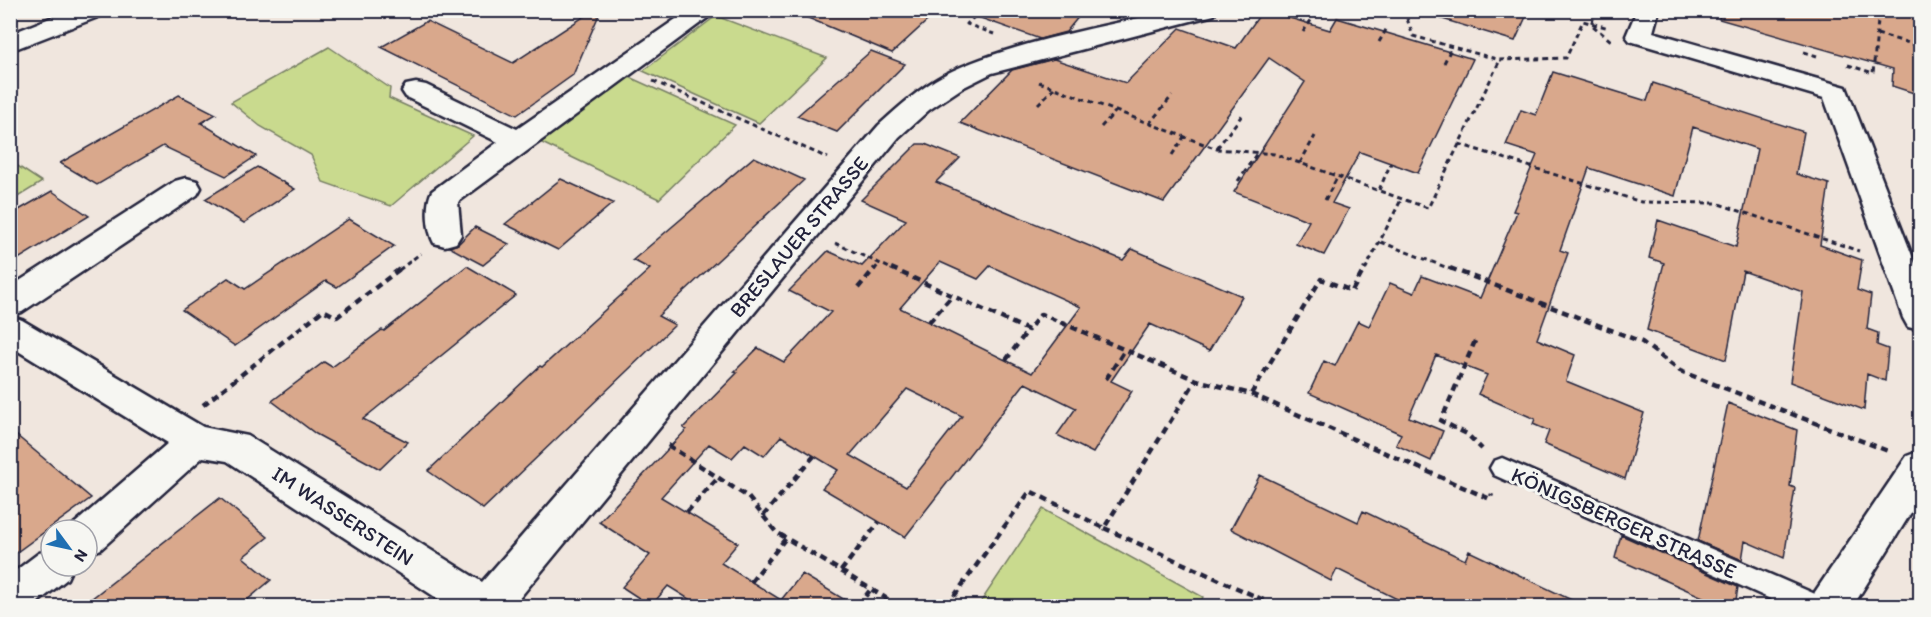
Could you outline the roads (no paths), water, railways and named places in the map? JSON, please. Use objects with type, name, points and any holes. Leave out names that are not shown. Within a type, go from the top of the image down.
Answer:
[{"type":"street","points":[[10,43],[94,10]]},
{"type":"street","points":[[445,235],[443,198],[519,141],[625,69],[706,10]]},
{"type":"street","name":"BRESLAUER STRASSE","points":[[486,606],[889,131],[919,104],[952,82],[1006,59],[1205,10]]},
{"type":"street","points":[[1643,24],[1836,93],[1920,318]]},
{"type":"street","points":[[416,91],[519,141]]},
{"type":"street","points":[[10,303],[186,188]]},
{"type":"street","name":"IM WASSERSTEIN","points":[[10,329],[185,435],[235,447],[486,606]]},
{"type":"street","points":[[99,525],[185,435]]},
{"type":"street","points":[[1830,606],[1910,461]]},
{"type":"street","points":[[10,600],[39,577]]},
{"type":"lane","name":"KÖNIGSBERGER STRASSE","points":[[1502,468],[1813,606]]}]
